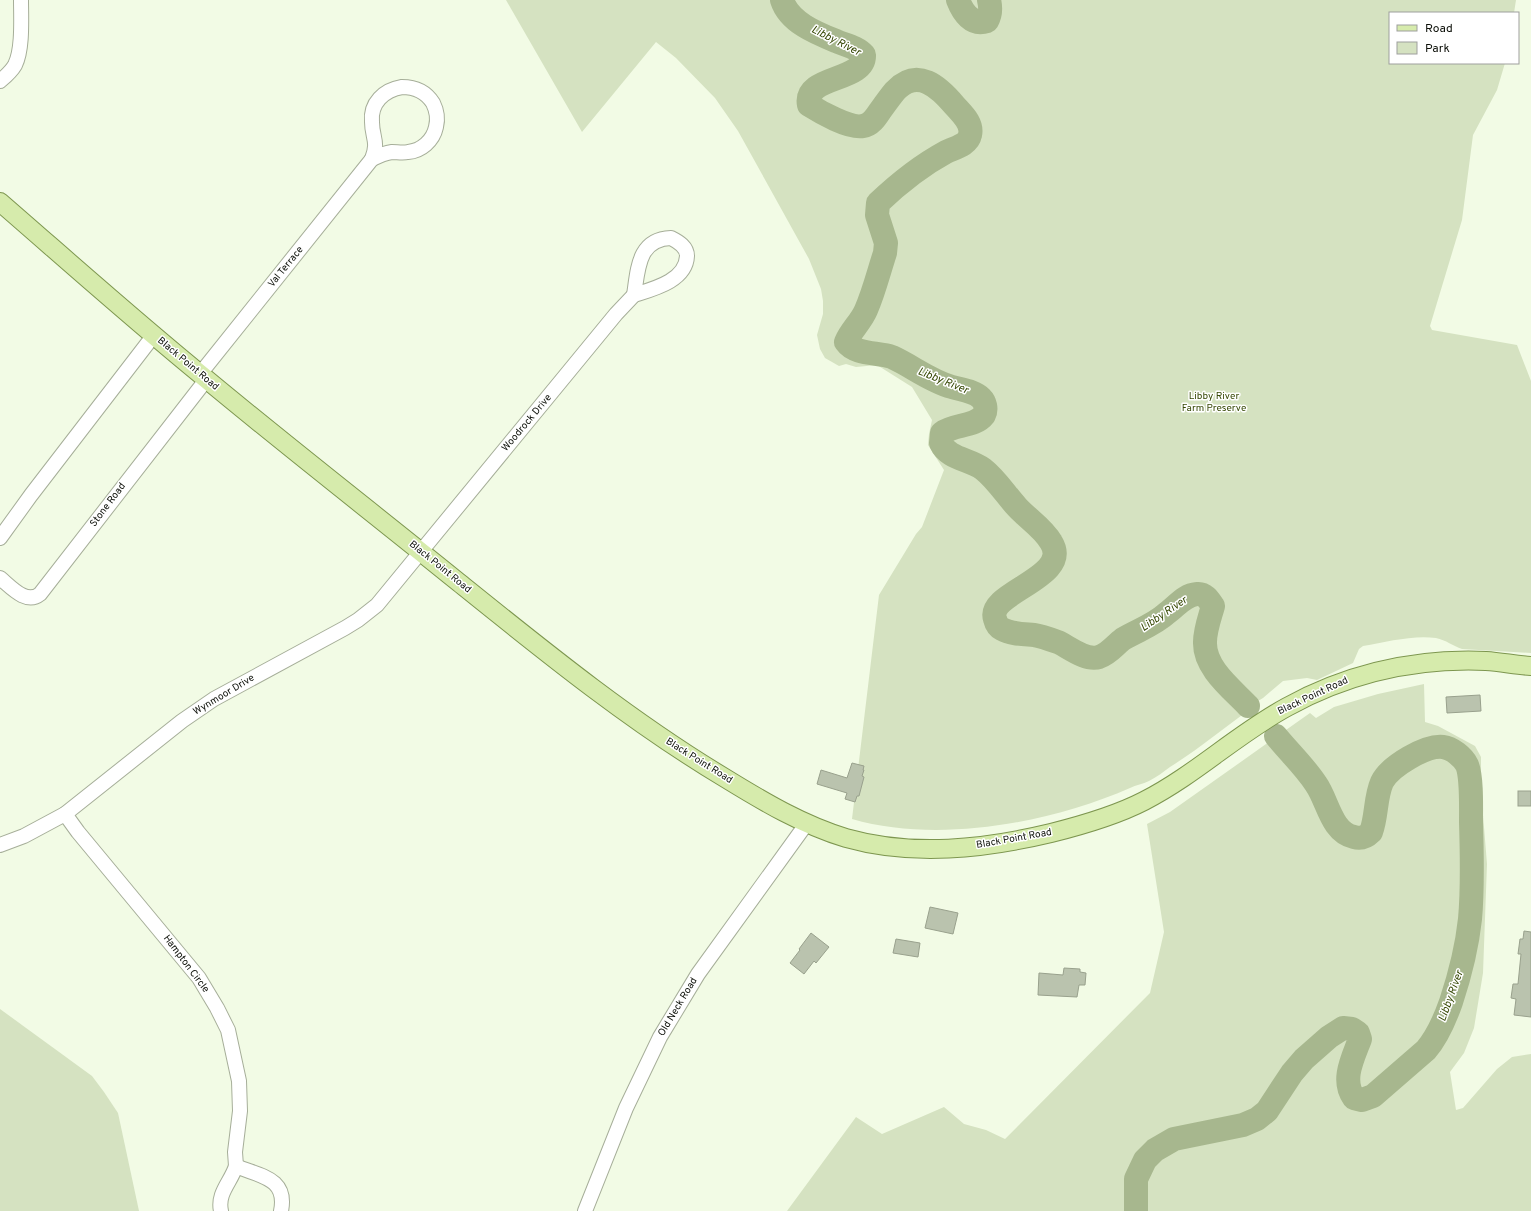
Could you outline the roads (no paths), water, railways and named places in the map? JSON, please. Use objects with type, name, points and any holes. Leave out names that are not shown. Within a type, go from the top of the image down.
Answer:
[{"type":"main road","name":"Black Point Road","points":[[0,202],[203,377],[534,643],[632,717],[714,771],[762,800],[806,823],[850,839],[894,848],[938,849],[966,847],[1027,838],[1109,816],[1142,802],[1187,774],[1273,715],[1292,704],[1339,682],[1378,671],[1414,664],[1482,661],[1531,666]]},
{"type":"street","points":[[0,81],[12,70],[17,60],[20,42],[21,0]]},
{"type":"street","name":"Val Terrace","points":[[203,377],[372,159],[376,142],[372,125],[372,113],[380,97],[390,90],[402,87],[414,88],[425,94],[435,108],[437,120],[435,132],[428,142],[413,152],[393,152],[380,155],[372,159]]},
{"type":"street","name":"Woodrock Drive","points":[[420,551],[616,314],[634,295]]},
{"type":"street","points":[[0,538],[36,488],[154,336]]},
{"type":"street","name":"Stone Road","points":[[0,578],[21,595],[26,597],[36,597],[40,594],[203,377]]},
{"type":"street","name":"Wynmoor Drive","points":[[0,845],[24,836],[65,814],[176,726],[214,699],[358,620],[377,605],[420,551]]},
{"type":"street","name":"Hampton Circle","points":[[65,814],[78,832],[195,973],[228,1030],[239,1081],[240,1111],[235,1152],[236,1166],[222,1193],[220,1204],[221,1211]]},
{"type":"street","name":"Old Neck Road","points":[[585,1211],[626,1108],[660,1037],[687,991],[707,961],[806,823]]},
{"type":"street","points":[[236,1166],[262,1174],[271,1180],[280,1193],[282,1204],[281,1211]]},
{"type":"waterway","name":"Libby River","points":[[782,0],[791,15],[804,26],[854,48],[864,55],[862,64],[855,70],[815,88],[810,95],[809,105],[827,116],[843,123],[863,126],[873,120],[895,91],[904,84],[920,80],[928,82],[942,92],[964,116],[970,127],[971,131],[967,141],[937,157],[919,169],[878,203],[877,215],[886,243],[885,253],[866,310],[846,342],[850,346],[861,351],[892,357],[936,381],[975,394],[984,402],[985,413],[980,419],[970,424],[952,428],[942,433],[941,443],[944,448],[954,456],[978,466],[988,473],[1017,507],[1048,537],[1055,555],[1050,565],[1041,575],[1003,601],[996,609],[995,619],[997,625],[1009,632],[1047,638],[1084,656],[1094,658],[1106,654],[1123,639],[1157,621],[1188,596],[1200,594],[1206,597],[1213,606],[1205,637],[1206,652],[1209,661],[1220,677],[1248,706]]},
{"type":"waterway","name":"Libby River","points":[[958,0],[965,14],[977,22],[987,21],[990,8],[989,0]]},
{"type":"waterway","name":"Libby River","points":[[1136,1211],[1136,1179],[1145,1160],[1155,1150],[1174,1139],[1243,1125],[1257,1119],[1267,1111],[1292,1073],[1304,1059],[1329,1037],[1343,1028],[1352,1029],[1358,1033],[1360,1039],[1348,1076],[1350,1091],[1354,1098],[1362,1100],[1373,1096],[1430,1045],[1444,1021],[1457,982],[1467,940],[1472,895],[1471,793],[1469,770],[1465,762],[1453,751],[1443,747],[1436,747],[1427,749],[1400,763],[1386,776],[1382,782],[1378,794],[1371,832],[1363,837],[1357,838],[1346,834],[1335,823],[1320,791],[1312,778],[1276,736]]},
{"type":"park label","name":"Libby River Farm Preserve","points":[[1214,402]]}]
